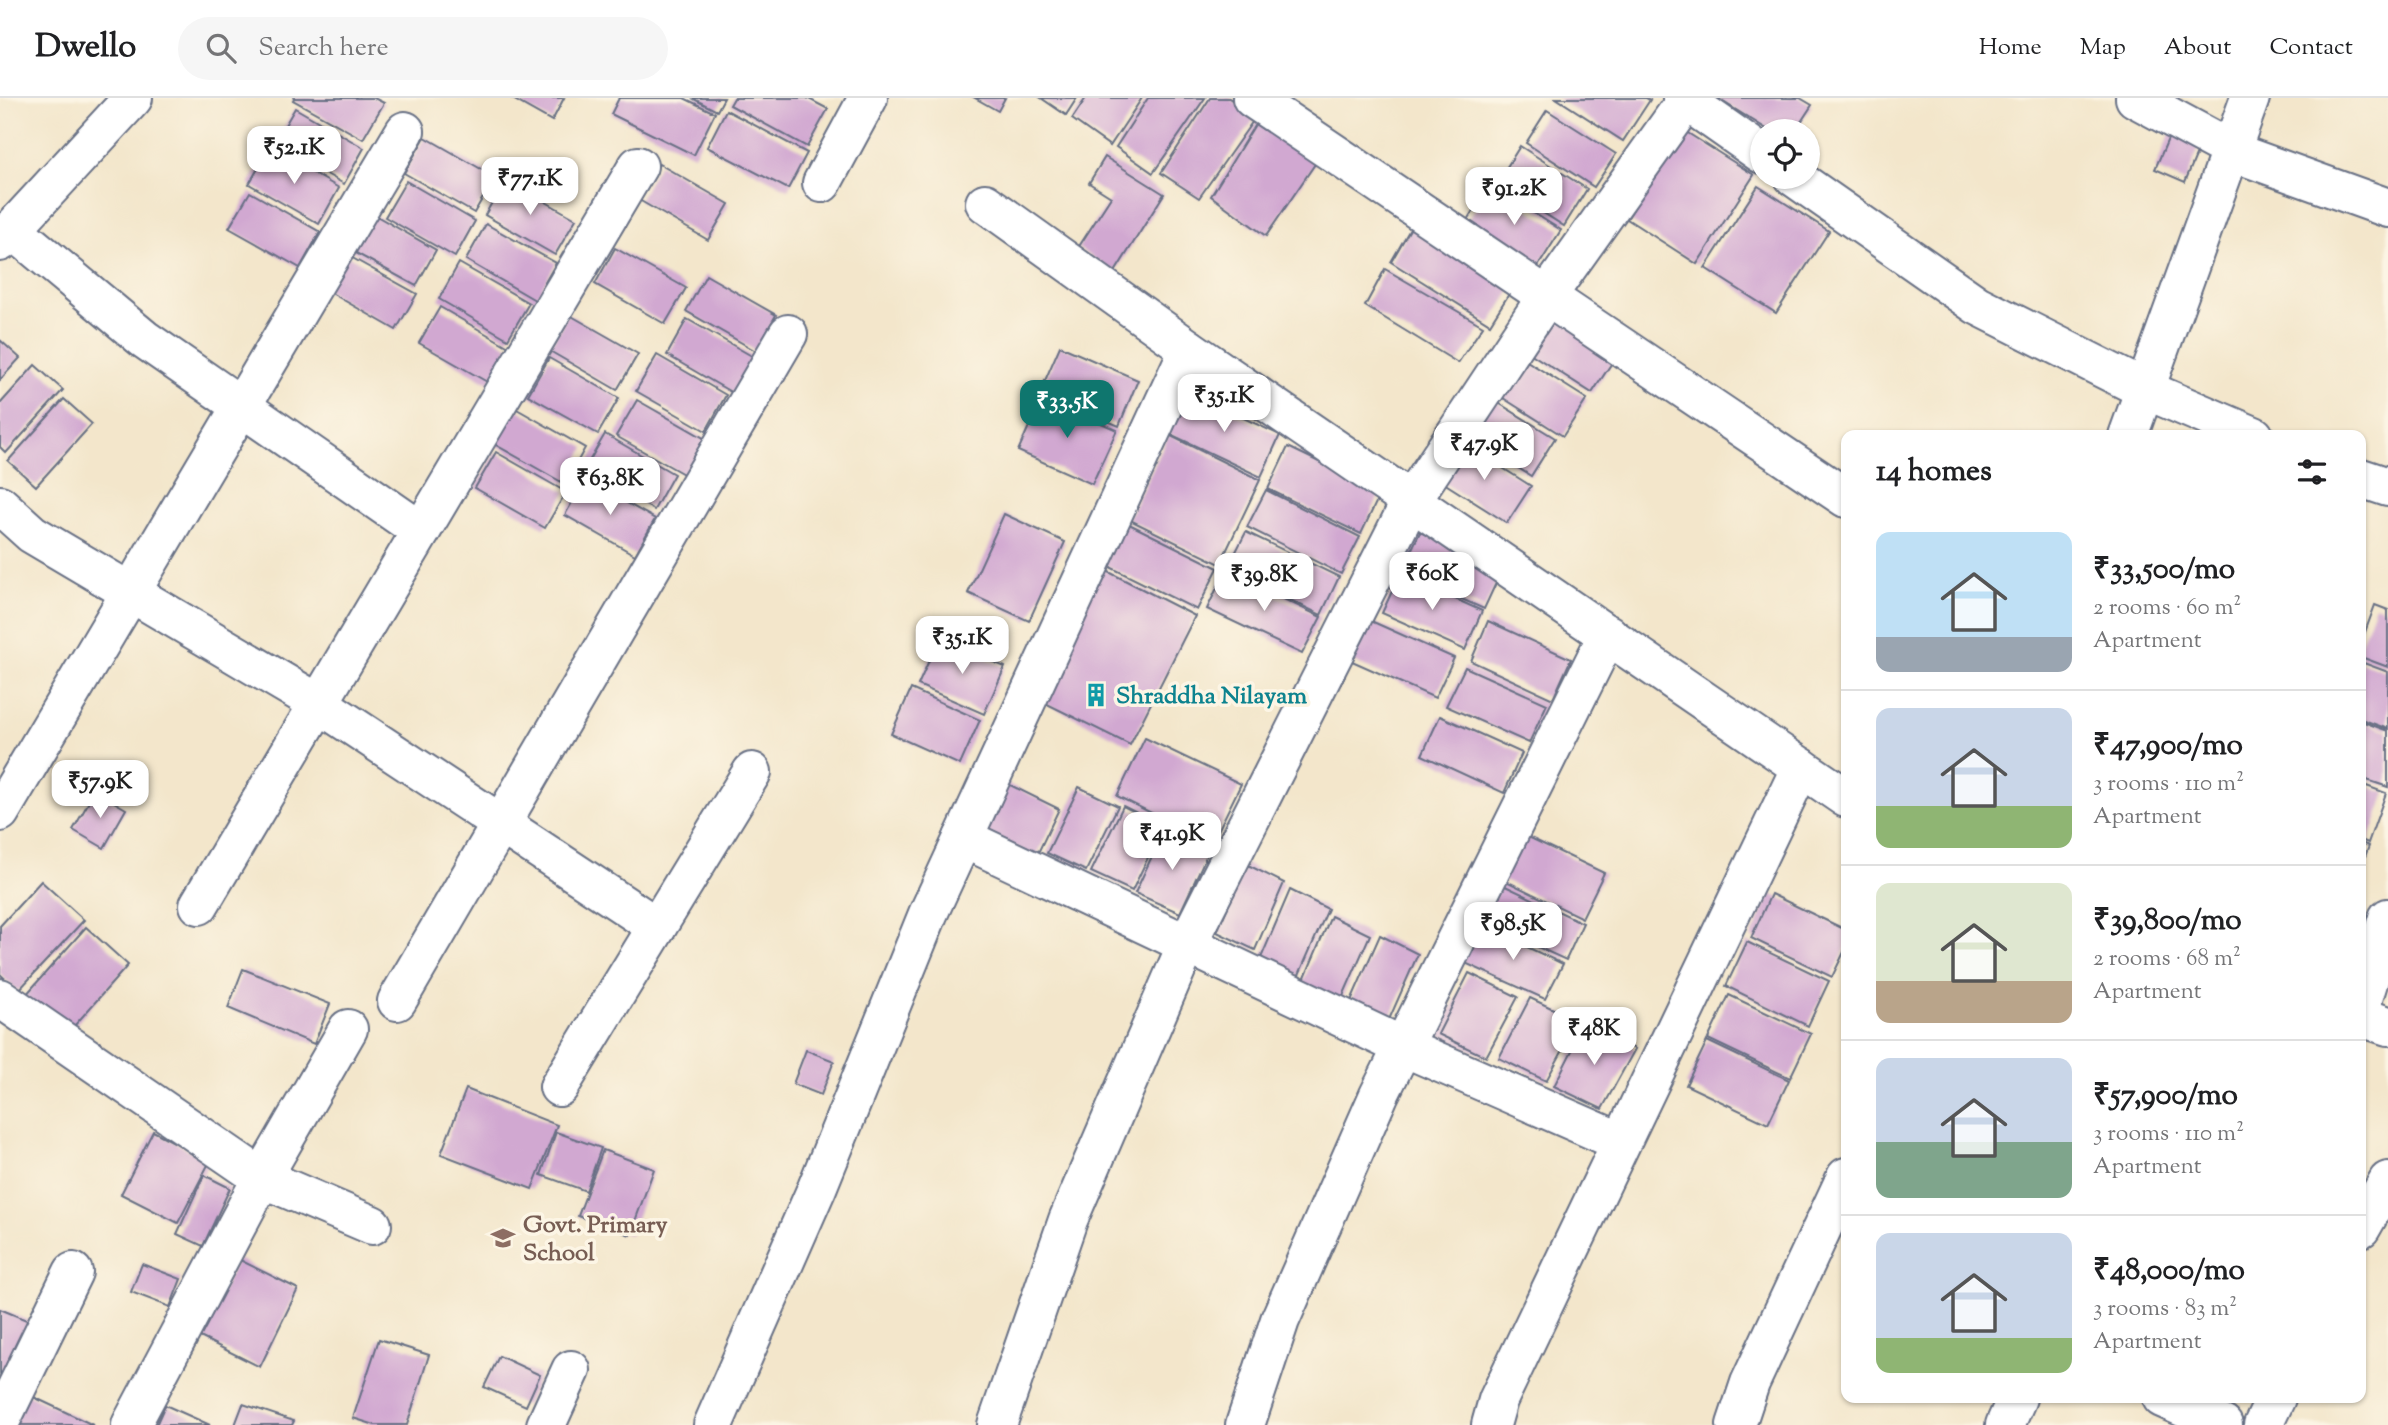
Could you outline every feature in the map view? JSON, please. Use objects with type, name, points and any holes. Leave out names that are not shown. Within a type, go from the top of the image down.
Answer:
[{"type":"street","points":[[133,98],[6,236],[144,340],[421,531]]},
{"type":"street","points":[[822,183],[869,98]]},
{"type":"street","points":[[1252,98],[1841,495]]},
{"type":"street","points":[[2135,98],[2231,150],[2388,208]]},
{"type":"street","points":[[2129,430],[2250,98]]},
{"type":"street","points":[[997,1425],[1068,1220],[1187,944],[1411,501],[1547,296],[1685,99],[1750,145]]},
{"type":"street","points":[[0,812],[405,131]]},
{"type":"street","points":[[198,905],[638,166]]},
{"type":"street","points":[[1811,189],[1977,305],[2144,389],[2240,430]]},
{"type":"street","points":[[985,203],[1189,349],[1841,795]]},
{"type":"street","points":[[397,1001],[788,334]]},
{"type":"street","points":[[713,1425],[817,1188],[928,914],[1189,349]]},
{"type":"street","points":[[2366,480],[2388,487]]},
{"type":"street","points":[[0,505],[32,534],[318,703],[657,927]]},
{"type":"street","points":[[1245,1425],[1280,1320],[1379,1095],[1608,634]]},
{"type":"street","points":[[1491,1425],[1498,1400],[1801,767]]},
{"type":"street","points":[[559,1087],[752,772]]},
{"type":"street","points":[[963,838],[1404,1047],[1621,1142]]},
{"type":"street","points":[[2366,989],[2388,918]]},
{"type":"street","points":[[0,998],[262,1178],[372,1225]]},
{"type":"street","points":[[2366,1019],[2388,1027]]},
{"type":"street","points":[[131,1425],[262,1178],[348,1029]]},
{"type":"street","points":[[2366,1219],[2388,1181]]},
{"type":"street","points":[[1736,1425],[1750,1383],[1831,1251],[1841,1202]]},
{"type":"street","points":[[0,1422],[73,1272]]},
{"type":"street","points":[[546,1425],[570,1370]]},
{"type":"street","points":[[2005,1425],[2015,1403]]},
{"type":"street","points":[[2173,1403],[2223,1425]]},
{"type":"street","points":[[2263,1425],[2274,1403]]},
{"type":"building","points":[[374,98],[384,103],[363,139],[293,100]]},
{"type":"building","points":[[511,98],[564,98],[552,121]]},
{"type":"building","points":[[619,98],[684,98],[715,113],[694,155],[611,114]]},
{"type":"building","points":[[692,98],[724,98],[717,111]]},
{"type":"building","points":[[734,98],[807,98],[828,109],[807,147],[730,105]]},
{"type":"building","points":[[975,98],[1005,98],[998,111]]},
{"type":"building","points":[[1041,98],[1077,98],[1066,115]]},
{"type":"building","points":[[1086,98],[1142,98],[1110,146],[1072,119]]},
{"type":"building","points":[[1148,98],[1205,98],[1153,173],[1116,147]]},
{"type":"building","points":[[1210,98],[1229,98],[1255,118],[1199,198],[1161,173]]},
{"type":"building","points":[[1556,98],[1646,98],[1650,100],[1623,141]]},
{"type":"building","points":[[1717,98],[1800,98],[1812,105],[1803,119],[1751,119]]},
{"type":"building","points":[[295,108],[364,148],[344,184],[274,144]]},
{"type":"building","points":[[726,110],[807,153],[788,189],[707,147]]},
{"type":"building","points":[[1547,110],[1616,154],[1594,187],[1526,143]]},
{"type":"building","points":[[1259,118],[1319,158],[1266,236],[1211,196]]},
{"type":"building","points":[[2173,127],[2203,139],[2185,182],[2155,169]]},
{"type":"building","points":[[1683,130],[1750,172],[1750,181],[1697,264],[1627,219]]},
{"type":"building","points":[[425,137],[495,177],[474,213],[404,173]]},
{"type":"building","points":[[1520,146],[1587,189],[1564,226],[1497,183]]},
{"type":"building","points":[[270,148],[339,188],[319,224],[249,184]]},
{"type":"building","points":[[1105,157],[1164,194],[1115,272],[1078,248],[1111,197],[1089,183]]},
{"type":"building","points":[[659,164],[729,204],[708,240],[639,200]]},
{"type":"building","points":[[505,179],[576,219],[555,255],[485,215]]},
{"type":"building","points":[[406,181],[475,221],[455,257],[385,217]]},
{"type":"building","points":[[1490,186],[1561,230],[1537,268],[1466,223]]},
{"type":"building","points":[[1756,189],[1763,189],[1829,231],[1776,313],[1705,268]]},
{"type":"building","points":[[250,192],[320,232],[300,268],[229,228]]},
{"type":"building","points":[[366,210],[436,250],[416,286],[345,247]]},
{"type":"building","points":[[486,224],[556,263],[535,300],[466,260]]},
{"type":"building","points":[[1413,224],[1514,286],[1490,324],[1391,262]]},
{"type":"building","points":[[615,248],[686,288],[665,324],[595,284]]},
{"type":"building","points":[[347,255],[417,294],[396,330],[326,290]]},
{"type":"building","points":[[459,263],[529,303],[508,339],[439,299]]},
{"type":"building","points":[[1385,269],[1483,326],[1458,363],[1365,306]]},
{"type":"building","points":[[706,275],[776,315],[756,351],[686,311]]},
{"type":"building","points":[[440,307],[509,347],[489,383],[419,343]]},
{"type":"building","points":[[1546,310],[1617,355],[1592,393],[1522,348]]},
{"type":"building","points":[[568,314],[638,354],[617,390],[548,350]]},
{"type":"building","points":[[687,319],[757,359],[736,395],[667,355]]},
{"type":"building","points":[[0,340],[20,358],[0,380]]},
{"type":"building","points":[[1060,346],[1138,380],[1119,426],[1040,392]]},
{"type":"building","points":[[1516,354],[1587,399],[1563,436],[1492,391]]},
{"type":"building","points":[[657,355],[726,395],[706,431],[636,391]]},
{"type":"building","points":[[549,358],[619,398],[598,434],[528,395]]},
{"type":"building","points":[[35,365],[63,390],[6,453],[0,447],[0,404]]},
{"type":"building","points":[[1188,392],[1280,435],[1261,477],[1168,433]]},
{"type":"building","points":[[1484,394],[1555,438],[1531,476],[1460,431]]},
{"type":"building","points":[[1042,397],[1117,430],[1092,484],[1018,451]]},
{"type":"building","points":[[64,399],[92,424],[36,486],[8,461]]},
{"type":"building","points":[[637,400],[707,440],[687,476],[616,436]]},
{"type":"building","points":[[515,408],[585,448],[565,484],[494,444]]},
{"type":"building","points":[[605,434],[674,474],[654,510],[584,470]]},
{"type":"building","points":[[1169,435],[1260,480],[1220,564],[1128,519]]},
{"type":"building","points":[[1460,441],[1531,486],[1507,523],[1436,478]]},
{"type":"building","points":[[1288,447],[1381,492],[1361,534],[1268,489]]},
{"type":"building","points":[[496,452],[566,492],[545,528],[475,488]]},
{"type":"building","points":[[585,479],[655,519],[635,555],[565,515]]},
{"type":"building","points":[[1266,490],[1360,537],[1341,574],[1247,527]]},
{"type":"building","points":[[1004,514],[1065,542],[1029,621],[968,593]]},
{"type":"building","points":[[1125,522],[1218,568],[1197,610],[1104,564]]},
{"type":"building","points":[[1246,532],[1339,577],[1321,615],[1227,569]]},
{"type":"building","points":[[1420,532],[1502,570],[1484,609],[1401,572]]},
{"type":"building","points":[[1101,568],[1195,616],[1130,745],[1035,698]]},
{"type":"building","points":[[1225,571],[1321,617],[1302,654],[1207,609]]},
{"type":"building","points":[[1400,574],[1482,611],[1465,650],[1382,613]]},
{"type":"building","points":[[2375,605],[2388,610],[2388,667],[2366,659],[2366,629]]},
{"type":"building","points":[[1371,621],[1454,658],[1435,698],[1352,661]]},
{"type":"building","points":[[1488,621],[1571,659],[1553,699],[1471,661]]},
{"type":"building","points":[[939,638],[1005,667],[984,714],[918,685]]},
{"type":"building","points":[[2366,664],[2388,672],[2388,729],[2366,721]]},
{"type":"building","points":[[1465,667],[1547,704],[1529,743],[1446,706]]},
{"type":"building","points":[[911,689],[980,720],[960,765],[891,734]]},
{"type":"building","points":[[1440,716],[1522,753],[1504,793],[1422,755]]},
{"type":"building","points":[[2366,723],[2388,731],[2388,787],[2366,780]]},
{"type":"building","points":[[1145,738],[1241,784],[1212,843],[1117,796]]},
{"type":"building","points":[[998,779],[1059,809],[1036,857],[975,827]]},
{"type":"building","points":[[2366,786],[2386,793],[2368,843],[2366,842]]},
{"type":"building","points":[[1079,787],[1118,806],[1086,871],[1047,853]]},
{"type":"building","points":[[95,791],[126,809],[104,848],[73,830]]},
{"type":"building","points":[[1123,806],[1163,826],[1132,891],[1091,872]]},
{"type":"building","points":[[1164,830],[1209,850],[1180,913],[1135,893]]},
{"type":"building","points":[[1522,834],[1604,873],[1582,918],[1500,878]]},
{"type":"building","points":[[1246,864],[1284,883],[1255,950],[1217,932]]},
{"type":"building","points":[[41,881],[84,920],[18,991],[0,974],[0,926]]},
{"type":"building","points":[[1501,884],[1583,923],[1566,960],[1483,922]]},
{"type":"building","points":[[1290,890],[1328,909],[1298,977],[1261,958]]},
{"type":"building","points":[[1771,894],[1841,928],[1841,958],[1832,977],[1751,938]]},
{"type":"building","points":[[1331,916],[1370,935],[1340,1003],[1302,984]]},
{"type":"building","points":[[1480,925],[1563,964],[1545,999],[1463,962]]},
{"type":"building","points":[[86,927],[128,965],[67,1034],[25,996]]},
{"type":"building","points":[[1380,935],[1418,954],[1388,1022],[1350,1003]]},
{"type":"building","points":[[1747,942],[1829,981],[1808,1026],[1726,986]]},
{"type":"building","points":[[243,969],[330,1004],[314,1044],[228,1008]]},
{"type":"building","points":[[1469,973],[1518,997],[1486,1057],[1438,1034]]},
{"type":"building","points":[[1729,995],[1811,1034],[1790,1078],[1708,1039]]},
{"type":"building","points":[[1530,998],[1579,1021],[1546,1081],[1499,1058]]},
{"type":"building","points":[[1585,1025],[1635,1049],[1602,1109],[1554,1086]]},
{"type":"building","points":[[1707,1041],[1789,1080],[1768,1124],[1686,1085]]},
{"type":"building","points":[[806,1050],[834,1061],[821,1095],[793,1084]]},
{"type":"building","points":[[466,1089],[557,1125],[532,1189],[441,1154]]},
{"type":"building","points":[[153,1131],[210,1161],[178,1223],[121,1194]]},
{"type":"building","points":[[556,1132],[601,1148],[586,1191],[541,1175]]},
{"type":"building","points":[[603,1150],[654,1169],[630,1235],[578,1216]]},
{"type":"building","points":[[204,1175],[230,1188],[203,1246],[177,1234]]},
{"type":"building","points":[[238,1259],[298,1289],[260,1367],[200,1337]]},
{"type":"building","points":[[142,1264],[181,1279],[170,1307],[131,1292]]},
{"type":"building","points":[[0,1309],[29,1321],[6,1377],[0,1374]]},
{"type":"building","points":[[379,1339],[429,1355],[407,1425],[375,1425],[353,1418]]},
{"type":"building","points":[[499,1356],[540,1375],[526,1406],[484,1387]]},
{"type":"building","points":[[25,1393],[93,1425],[9,1425]]},
{"type":"building","points":[[243,1404],[294,1421],[292,1425],[235,1425]]},
{"type":"building","points":[[165,1405],[210,1425],[156,1425]]},
{"type":"place","name":"Shraddha Nilayam","points":[[1096,695]]},
{"type":"place","name":"Govt. Primary School","points":[[503,1238]]}]
